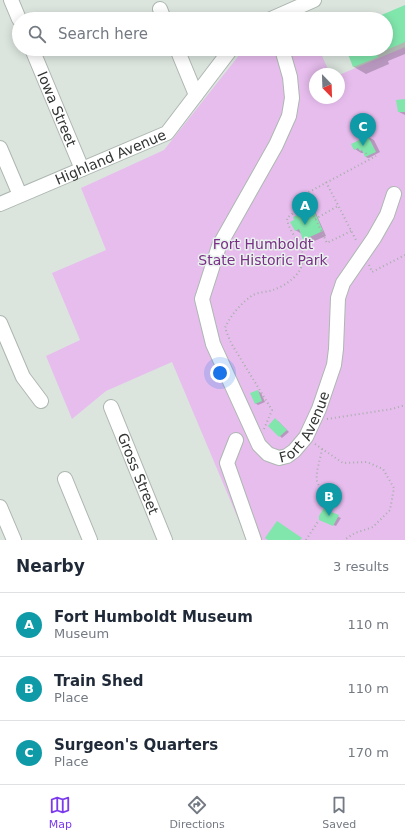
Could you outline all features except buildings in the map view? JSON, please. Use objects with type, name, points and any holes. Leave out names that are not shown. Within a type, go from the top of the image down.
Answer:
[{"type":"street","points":[[11,0],[16,12]]},
{"type":"street","points":[[287,12],[314,0]]},
{"type":"street","name":"Iowa Street","points":[[35,56],[82,169]]},
{"type":"street","points":[[180,56],[196,95]]},
{"type":"street","name":"Highland Avenue","points":[[0,204],[167,133],[226,56]]},
{"type":"street","name":"Fort Avenue","points":[[284,56],[290,77],[292,98],[289,116],[276,145],[219,246],[202,300],[213,344],[258,443],[268,454],[280,458],[287,456],[306,438],[319,409],[334,365],[338,298],[343,283],[388,215],[394,194]]},
{"type":"street","points":[[0,148],[20,195]]},
{"type":"street","points":[[0,322],[23,377],[41,401]]},
{"type":"street","name":"Gross Street","points":[[111,408],[165,540]]},
{"type":"street","points":[[236,440],[227,463],[254,540]]},
{"type":"street","points":[[65,479],[90,540]]},
{"type":"street","points":[[0,507],[14,540]]},
{"type":"path","points":[[366,153],[369,160]]},
{"type":"path","points":[[351,231],[328,243],[305,197],[307,193],[376,156]]},
{"type":"path","points":[[258,443],[272,410],[231,343],[225,328],[228,319],[246,300],[254,294],[274,289],[289,282],[296,275],[301,267],[303,259],[302,251],[288,224],[287,218],[292,214],[310,206]]},
{"type":"path","points":[[315,218],[338,206]]},
{"type":"path","points":[[314,421],[405,405]]},
{"type":"path","points":[[306,438],[343,463],[367,462],[383,469],[394,488],[390,510],[373,527],[355,533],[344,540]]},
{"type":"path","points":[[322,449],[316,479],[328,502],[326,510]]},
{"type":"path","points":[[306,540],[319,520]]},
{"type":"green space","name":"Fort Humboldt State Historic Park","points":[[405,47],[405,540],[247,540],[172,362],[106,391],[72,419],[46,356],[80,340],[52,273],[106,250],[81,188],[164,150],[238,56],[322,56],[327,68],[309,68],[309,104],[345,104],[345,72],[384,56],[393,56],[393,52]]},
{"type":"place","name":"Surgeon's Quarters","points":[[363,146]]},
{"type":"place","name":"Fort Humboldt Museum","points":[[305,225]]},
{"type":"place","name":"Train Shed","points":[[329,516]]}]
